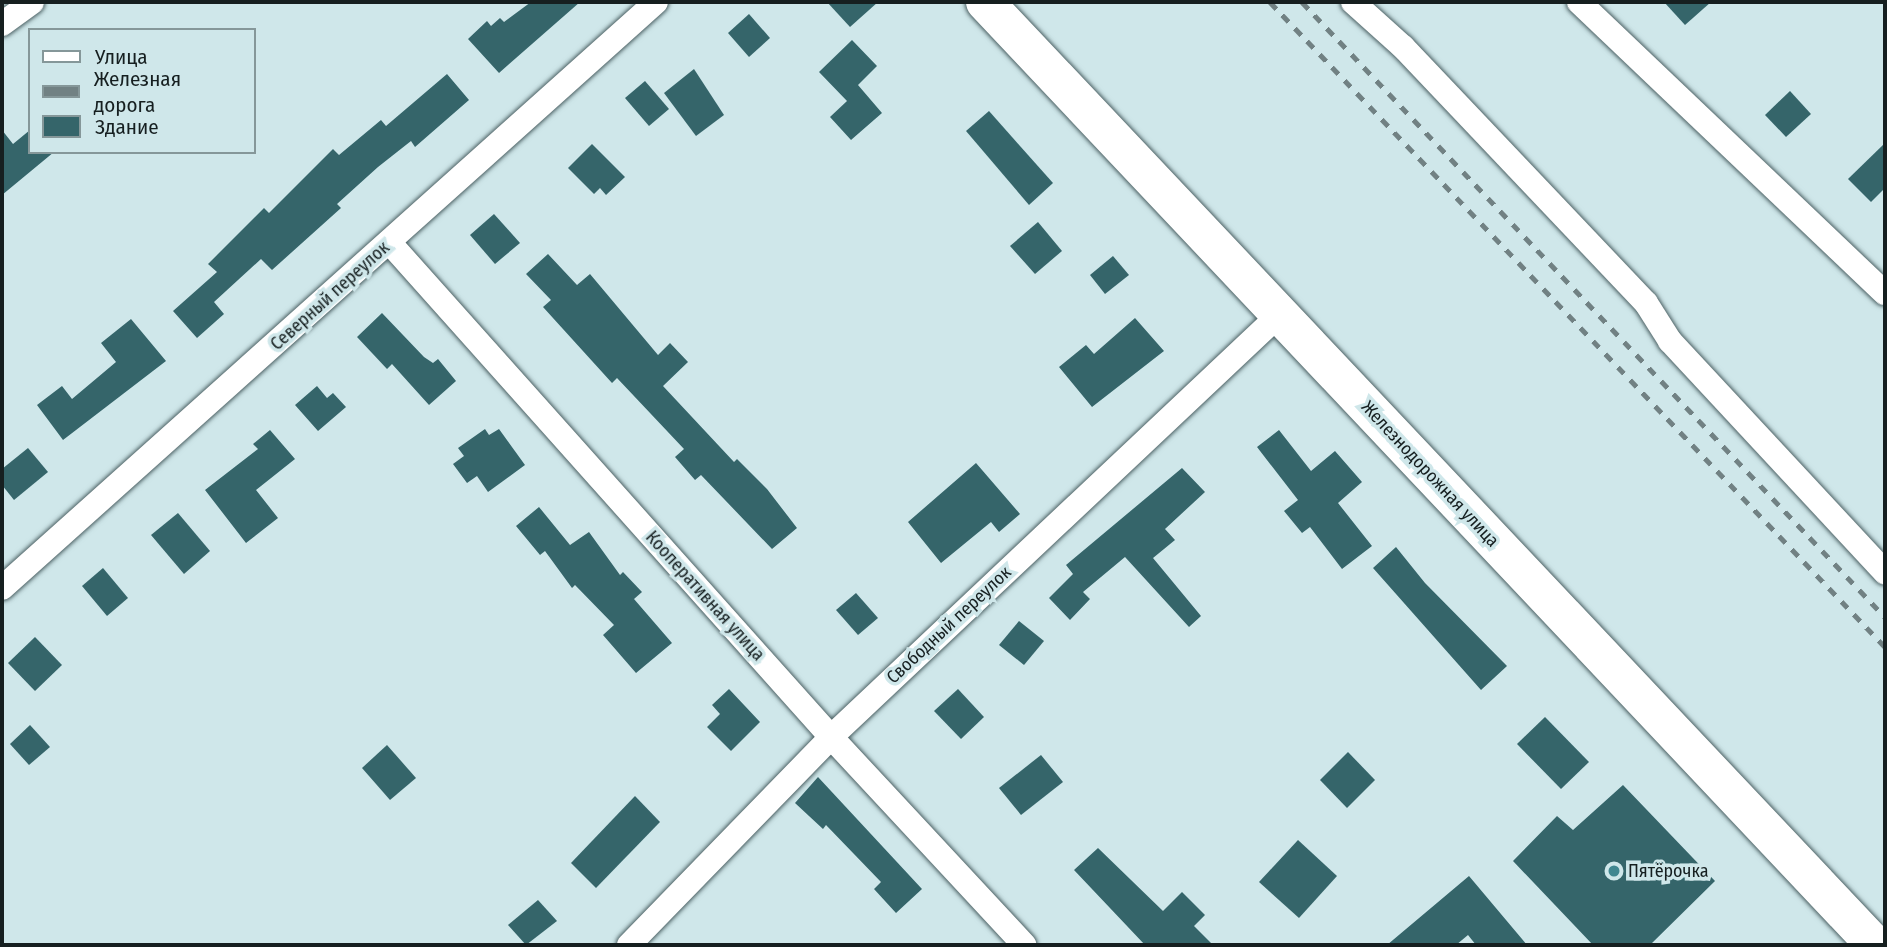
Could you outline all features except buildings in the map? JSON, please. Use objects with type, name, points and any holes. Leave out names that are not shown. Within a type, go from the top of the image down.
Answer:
[{"type":"main road","name":"Железнодорожная улица","points":[[985,2],[1875,945]]},
{"type":"street","points":[[2,24],[32,2]]},
{"type":"street","name":"Северный переулок","points":[[2,588],[656,2]]},
{"type":"street","points":[[1353,2],[1403,47],[1646,303],[1670,341],[1885,572]]},
{"type":"street","points":[[1590,6],[1885,293]]},
{"type":"street","name":"Кооперативная улица","points":[[389,242],[831,737],[1024,945]]},
{"type":"street","name":"Свободный переулок","points":[[629,945],[831,737],[1279,315]]},
{"type":"railway","points":[[1270,2],[1885,647]]},
{"type":"railway","points":[[1302,2],[1885,617]]},
{"type":"place","name":"Пятёрочка","points":[[1614,871]]}]
